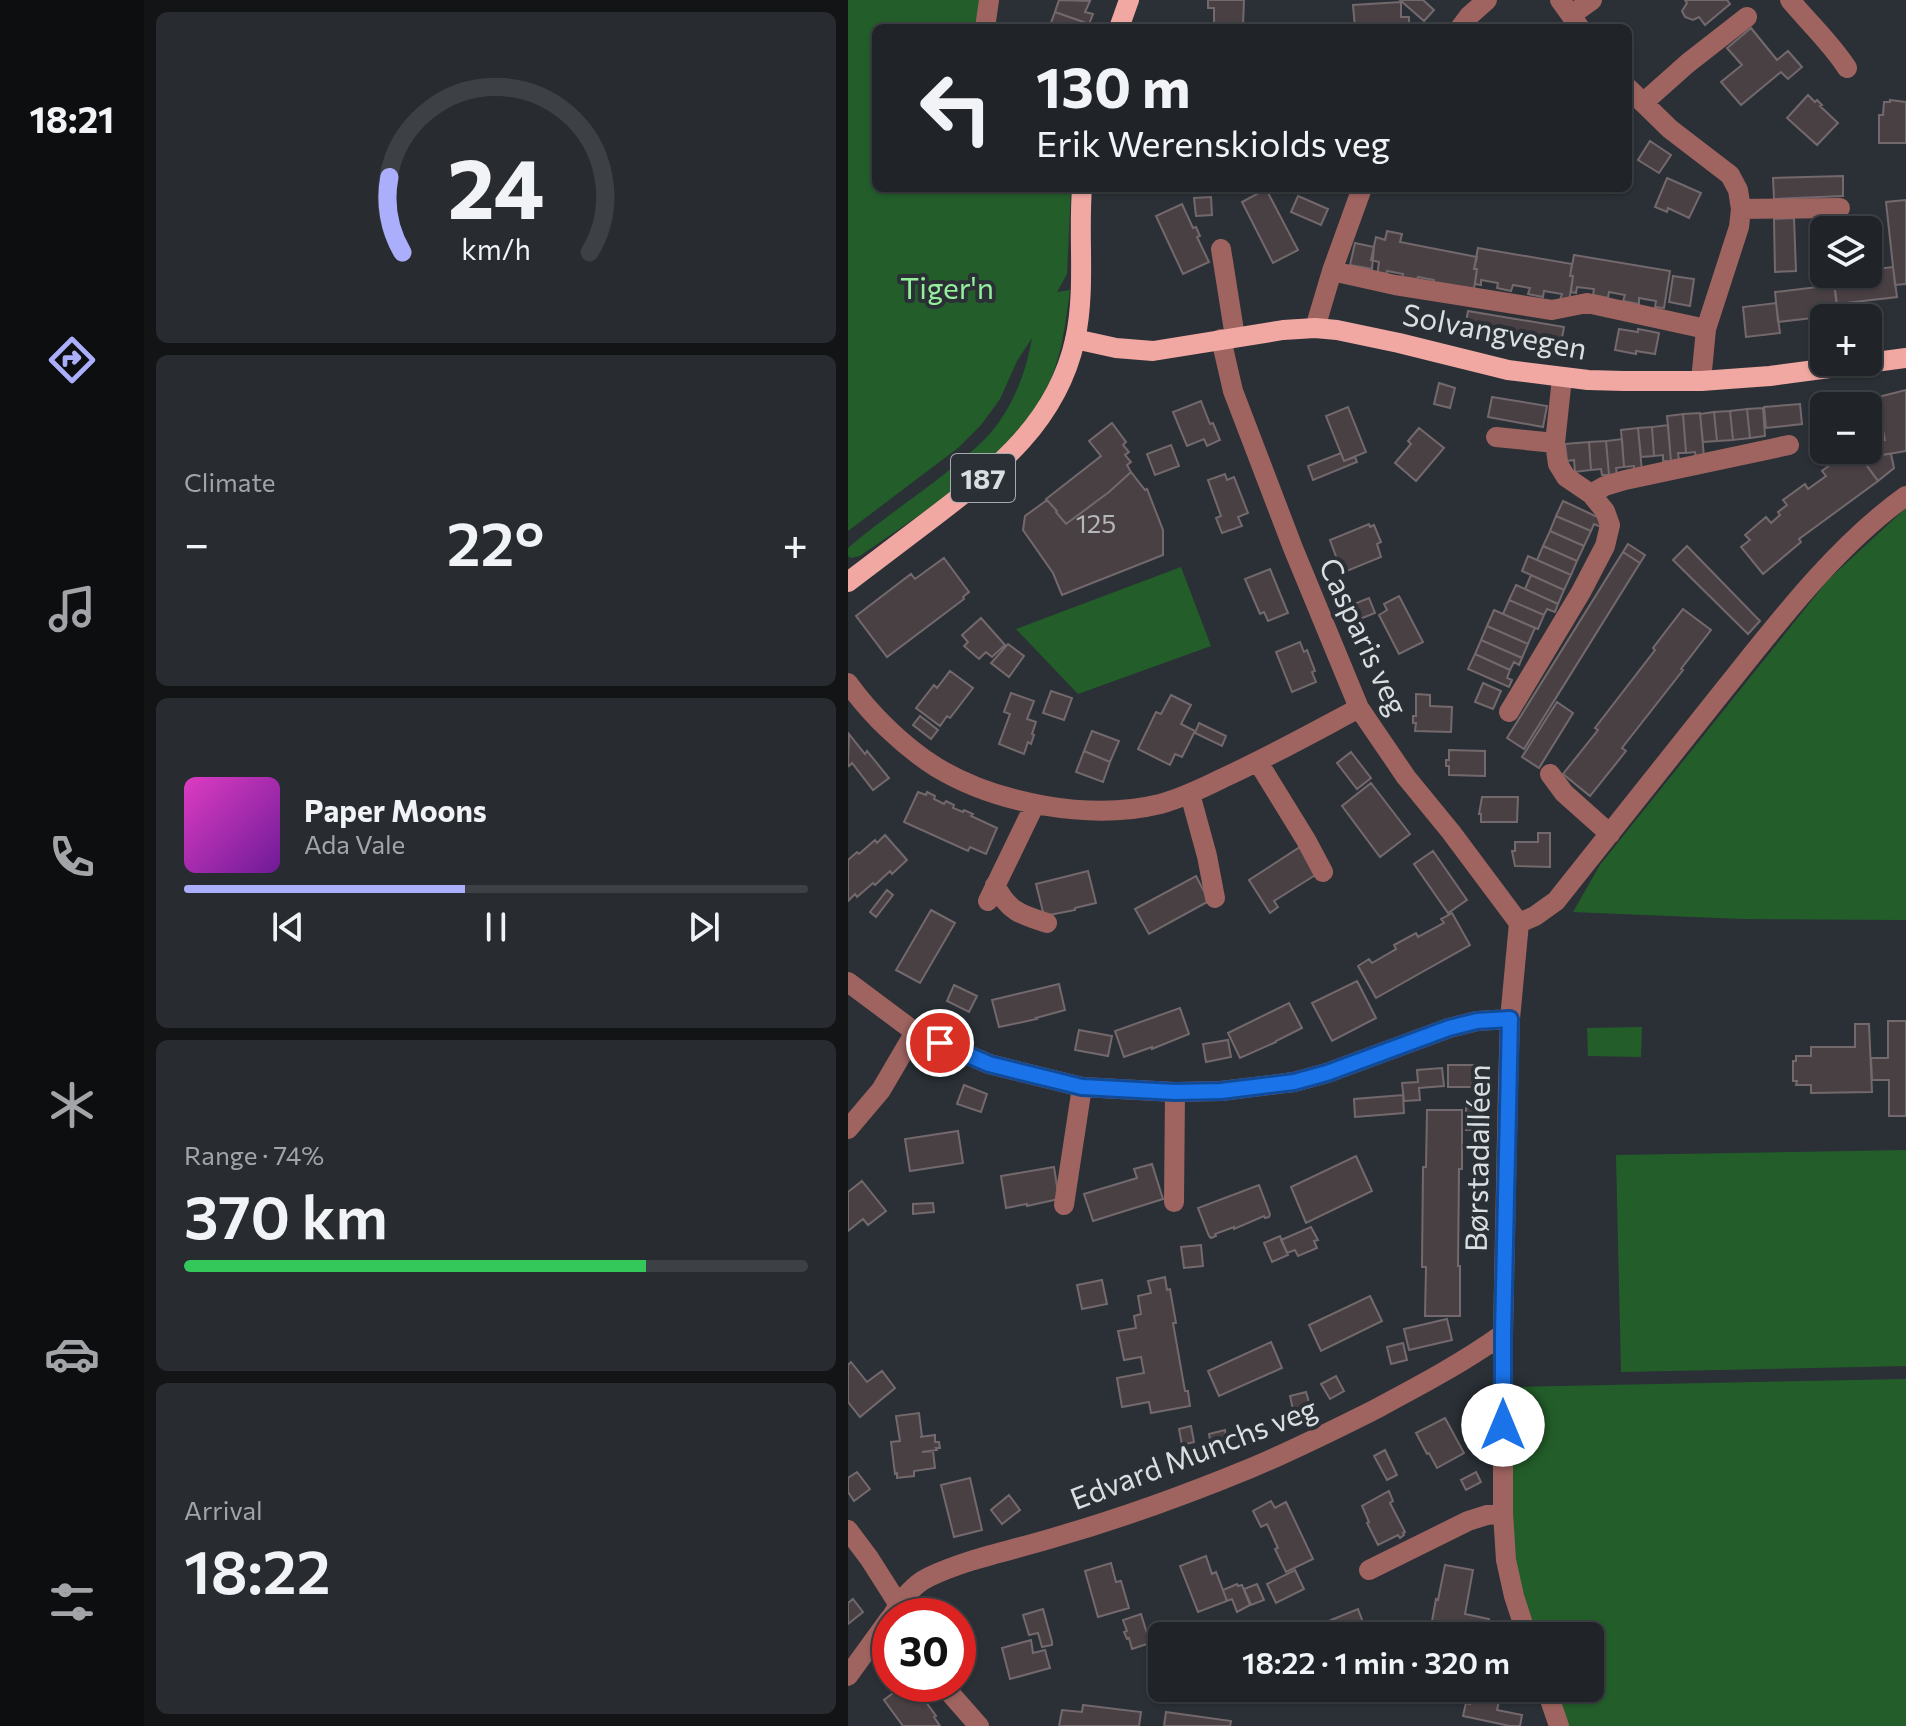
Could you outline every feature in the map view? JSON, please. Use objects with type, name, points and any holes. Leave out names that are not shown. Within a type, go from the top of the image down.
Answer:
[{"type":"main road","points":[[1120,24],[1129,0]]},
{"type":"main road","name":"187","points":[[848,582],[966,493],[1019,446],[1042,416],[1061,382],[1075,339],[1080,298],[1082,192]]},
{"type":"main road","name":"Solvangvegen","points":[[1075,339],[1141,352],[1315,328],[1385,340],[1508,370],[1562,378],[1624,381],[1701,381],[1803,373],[1906,358]]},
{"type":"street","points":[[986,24],[989,0]]},
{"type":"street","points":[[1463,24],[1487,0]]},
{"type":"street","points":[[1570,14],[1592,0]]},
{"type":"street","points":[[1790,0],[1833,46],[1847,68]]},
{"type":"street","points":[[1643,103],[1747,17]]},
{"type":"street","points":[[1632,92],[1670,129],[1730,175],[1738,190],[1741,209],[1739,227],[1706,329],[1701,381]]},
{"type":"street","points":[[1315,328],[1361,192]]},
{"type":"street","points":[[1741,209],[1840,208]]},
{"type":"street","name":"Casparis veg","points":[[1221,249],[1233,391],[1359,708],[1406,777],[1519,923]]},
{"type":"street","points":[[1332,271],[1395,285],[1552,310],[1587,303],[1706,329]]},
{"type":"street","points":[[1509,712],[1581,592],[1605,546],[1610,525],[1605,511],[1591,494],[1566,477],[1558,464],[1555,443],[1562,378]]},
{"type":"street","points":[[1496,437],[1555,443]]},
{"type":"street","points":[[1591,494],[1625,480],[1789,445]]},
{"type":"street","points":[[1519,923],[1556,901],[1751,656],[1830,563],[1885,510],[1906,496]]},
{"type":"street","points":[[848,683],[889,729],[936,766],[965,782],[1060,809],[1104,811],[1160,804],[1190,794],[1359,708]]},
{"type":"street","points":[[1258,762],[1323,872]]},
{"type":"street","points":[[1550,774],[1564,793],[1610,834]]},
{"type":"street","points":[[1190,794],[1215,898]]},
{"type":"street","points":[[1035,804],[992,893],[1013,910],[1047,923]]},
{"type":"street","name":"Børstadalléen","points":[[1519,923],[1510,1019],[1503,1334],[1503,1513],[1506,1560],[1522,1622]]},
{"type":"street","points":[[848,982],[915,1032],[989,1064],[1082,1087],[1221,1091],[1294,1082],[1449,1028],[1477,1021],[1510,1019]]},
{"type":"street","points":[[848,1129],[881,1090],[915,1032]]},
{"type":"street","points":[[1064,1205],[1082,1087]]},
{"type":"street","points":[[1174,1202],[1175,1092]]},
{"type":"street","name":"Edvard Munchs veg","points":[[907,1598],[912,1589],[927,1578],[1156,1503],[1250,1468],[1318,1438],[1423,1384],[1471,1357],[1503,1334]]},
{"type":"street","points":[[1369,1570],[1468,1521],[1503,1513]]},
{"type":"street","points":[[848,1530],[869,1558],[889,1598]]},
{"type":"street","name":"Edvard Munchs veg","points":[[848,1676],[872,1646]]},
{"type":"street","points":[[958,1702],[979,1726]]},
{"type":"street","points":[[1551,1702],[1559,1726]]},
{"type":"green space","name":"Tiger'n","points":[[848,0],[983,0],[975,24],[872,24],[872,192],[1071,192],[1067,274],[1057,292],[1070,290],[1059,354],[1053,374],[1019,429],[970,477],[860,556],[848,556],[848,548],[985,439],[1016,392],[1032,338],[1017,361],[1000,399],[981,425],[958,448],[848,531]]},
{"type":"green space","points":[[1906,508],[1906,920],[1742,919],[1573,912],[1600,865],[1828,580]]},
{"type":"green space","points":[[1181,567],[1211,646],[1078,694],[1016,629]]},
{"type":"green space","points":[[1642,1027],[1641,1057],[1588,1056],[1587,1028]]},
{"type":"green space","points":[[1906,1150],[1906,1366],[1621,1372],[1616,1155]]},
{"type":"green space","points":[[1906,1379],[1906,1726],[1568,1726],[1560,1702],[1604,1702],[1604,1622],[1533,1622],[1516,1564],[1512,1521],[1514,1387]]},
{"type":"building","points":[[1059,0],[1090,1],[1085,12],[1093,14],[1089,24],[1055,12]]},
{"type":"building","points":[[1208,0],[1244,0],[1243,24],[1214,24],[1214,8],[1208,8]]},
{"type":"building","points":[[1400,0],[1423,0],[1434,10],[1424,21]]},
{"type":"building","points":[[1685,0],[1727,0],[1730,4],[1705,25],[1699,17],[1693,20],[1685,17],[1682,11],[1687,3]]},
{"type":"building","points":[[1401,2],[1401,17],[1409,17],[1409,24],[1355,24],[1353,5]]},
{"type":"building","points":[[1055,12],[1089,24],[1050,24]]},
{"type":"building","points":[[1751,28],[1777,60],[1788,51],[1802,67],[1788,79],[1781,72],[1741,105],[1721,82],[1742,65],[1727,48]]},
{"type":"building","points":[[1808,95],[1815,102],[1817,100],[1838,123],[1817,145],[1787,118]]},
{"type":"building","points":[[1884,102],[1906,102],[1906,143],[1879,143],[1879,115],[1883,115]]},
{"type":"building","points":[[1650,141],[1671,155],[1659,173],[1638,160]]},
{"type":"building","points":[[1843,176],[1843,196],[1774,199],[1773,178]]},
{"type":"building","points":[[1667,178],[1701,193],[1689,218],[1668,208],[1667,212],[1655,207]]},
{"type":"building","points":[[1260,192],[1268,192],[1298,250],[1273,263],[1242,202]]},
{"type":"building","points":[[1298,196],[1328,209],[1321,225],[1291,212]]},
{"type":"building","points":[[1211,197],[1212,215],[1196,216],[1194,198]]},
{"type":"building","points":[[1906,200],[1906,284],[1895,285],[1886,202]]},
{"type":"building","points":[[1182,204],[1193,228],[1196,227],[1200,236],[1197,237],[1209,262],[1183,274],[1156,216]]},
{"type":"building","points":[[1794,218],[1796,271],[1775,272],[1774,219]]},
{"type":"building","points":[[1387,231],[1402,234],[1400,242],[1477,257],[1473,295],[1433,287],[1434,280],[1418,277],[1416,283],[1401,281],[1403,274],[1387,271],[1385,277],[1377,276],[1379,262],[1371,260],[1376,237],[1385,240]]},
{"type":"building","points":[[1355,243],[1374,247],[1372,269],[1350,265]]},
{"type":"building","points":[[1478,248],[1572,264],[1569,302],[1560,300],[1562,294],[1544,291],[1543,297],[1528,294],[1530,288],[1513,285],[1511,291],[1497,288],[1498,283],[1481,280],[1481,285],[1475,284]]},
{"type":"building","points":[[1574,255],[1670,271],[1664,308],[1655,307],[1656,301],[1639,298],[1639,304],[1623,301],[1625,295],[1609,292],[1608,298],[1593,295],[1594,289],[1577,287],[1576,293],[1571,292]]},
{"type":"building","points":[[1893,267],[1897,297],[1837,304],[1835,288],[1882,288],[1882,268]]},
{"type":"building","points":[[1673,276],[1694,279],[1690,306],[1669,302]]},
{"type":"building","points":[[1834,288],[1837,304],[1810,304],[1810,318],[1778,322],[1775,292]]},
{"type":"building","points":[[1776,303],[1780,333],[1746,337],[1743,307]]},
{"type":"building","points":[[1468,311],[1564,327],[1560,349],[1464,332]]},
{"type":"building","points":[[1619,329],[1659,333],[1655,354],[1615,350]]},
{"type":"building","points":[[1439,383],[1455,388],[1450,408],[1434,404]]},
{"type":"building","points":[[1906,390],[1906,451],[1882,455],[1882,441],[1885,440],[1882,396]]},
{"type":"building","points":[[1492,397],[1547,406],[1543,427],[1488,417]]},
{"type":"building","points":[[1201,401],[1220,440],[1207,446],[1204,439],[1187,446],[1173,412]]},
{"type":"building","points":[[1800,404],[1802,424],[1766,428],[1764,407]]},
{"type":"building","points":[[1348,407],[1366,452],[1344,461],[1326,416]]},
{"type":"building","points":[[1763,408],[1765,436],[1750,438],[1747,409]]},
{"type":"building","points":[[1747,409],[1750,438],[1733,440],[1730,411]]},
{"type":"building","points":[[1730,411],[1733,440],[1717,441],[1714,412]]},
{"type":"building","points":[[1714,412],[1717,441],[1703,442],[1700,414]]},
{"type":"building","points":[[1700,413],[1704,457],[1696,458],[1695,452],[1686,453],[1683,414]]},
{"type":"building","points":[[1683,414],[1686,453],[1678,453],[1679,460],[1671,461],[1667,416]]},
{"type":"building","points":[[1112,423],[1126,442],[1123,445],[1129,452],[1125,455],[1131,462],[1127,465],[1131,472],[1066,524],[1046,499],[1101,456],[1089,441]]},
{"type":"building","points":[[1668,425],[1671,461],[1663,461],[1663,455],[1654,456],[1652,427]]},
{"type":"building","points":[[1652,427],[1654,456],[1641,457],[1638,428]]},
{"type":"building","points":[[1419,428],[1444,448],[1416,481],[1395,463],[1411,444],[1408,441]]},
{"type":"building","points":[[1638,428],[1642,472],[1634,472],[1634,466],[1624,467],[1621,430]]},
{"type":"building","points":[[1622,439],[1624,467],[1616,468],[1617,474],[1609,475],[1606,441]]},
{"type":"building","points":[[1606,441],[1609,475],[1602,475],[1601,469],[1591,470],[1589,442]]},
{"type":"building","points":[[1589,442],[1591,470],[1575,472],[1574,460],[1567,461],[1565,444]]},
{"type":"building","points":[[1171,445],[1179,466],[1155,475],[1147,454]]},
{"type":"building","points":[[1341,453],[1344,461],[1355,457],[1357,462],[1313,480],[1308,466]]},
{"type":"building","points":[[1891,454],[1894,468],[1878,481],[1866,464],[1882,464],[1882,455]]},
{"type":"building","points":[[1831,464],[1865,464],[1878,481],[1799,539],[1801,542],[1763,574],[1741,547],[1750,540],[1745,535],[1766,517],[1771,523],[1787,505],[1783,500],[1805,484],[1808,489],[1826,476],[1822,471]]},
{"type":"building","points":[[1131,472],[1147,489],[1163,530],[1163,555],[1062,595],[1053,573],[1023,530],[1025,516],[1047,500],[1066,524]]},
{"type":"building","points":[[1225,474],[1227,480],[1234,477],[1248,513],[1238,517],[1242,526],[1222,533],[1216,518],[1221,516],[1208,480]]},
{"type":"building","points":[[1563,501],[1604,520],[1601,527],[1594,524],[1591,531],[1556,516]]},
{"type":"building","points":[[1556,516],[1591,531],[1584,546],[1550,531]]},
{"type":"building","points":[[1369,524],[1370,527],[1374,525],[1381,542],[1377,544],[1381,557],[1342,573],[1330,540]]},
{"type":"building","points":[[1550,531],[1584,546],[1577,561],[1543,546]]},
{"type":"building","points":[[1628,544],[1645,555],[1640,563],[1623,552]]},
{"type":"building","points":[[1543,546],[1577,561],[1571,575],[1537,560]]},
{"type":"building","points":[[1687,546],[1760,621],[1748,634],[1673,560]]},
{"type":"building","points":[[1623,552],[1640,563],[1524,749],[1507,738]]},
{"type":"building","points":[[1528,556],[1571,575],[1564,590],[1522,571]]},
{"type":"building","points":[[944,558],[969,592],[887,657],[856,616],[911,574],[915,579]]},
{"type":"building","points":[[1270,569],[1288,613],[1268,621],[1264,612],[1260,614],[1245,579]]},
{"type":"building","points":[[1531,575],[1564,590],[1558,604],[1525,589]]},
{"type":"building","points":[[1516,585],[1558,604],[1555,612],[1547,609],[1544,615],[1509,600]]},
{"type":"building","points":[[1399,596],[1423,642],[1399,654],[1379,615],[1387,610],[1384,604]]},
{"type":"building","points":[[1369,598],[1375,613],[1355,621],[1349,606]]},
{"type":"building","points":[[1509,600],[1544,615],[1538,629],[1503,614]]},
{"type":"building","points":[[1683,609],[1711,630],[1622,748],[1626,751],[1590,796],[1563,774],[1598,730],[1595,728]]},
{"type":"building","points":[[1494,610],[1535,628],[1528,644],[1487,626]]},
{"type":"building","points":[[981,618],[1005,645],[992,657],[986,652],[979,659],[964,646],[968,642],[962,635]]},
{"type":"building","points":[[1487,626],[1528,644],[1522,658],[1481,640]]},
{"type":"building","points":[[1481,640],[1522,658],[1519,665],[1514,662],[1510,670],[1475,654]]},
{"type":"building","points":[[1300,642],[1304,652],[1307,650],[1316,682],[1292,692],[1276,652]]},
{"type":"building","points":[[1008,644],[1024,656],[1009,677],[991,663]]},
{"type":"building","points":[[1475,654],[1510,670],[1507,678],[1512,680],[1509,687],[1468,669]]},
{"type":"building","points":[[950,671],[973,688],[940,726],[916,708]]},
{"type":"building","points":[[1483,683],[1501,691],[1493,709],[1475,702]]},
{"type":"building","points":[[1051,691],[1072,698],[1064,720],[1043,713]]},
{"type":"building","points":[[1011,693],[1034,701],[1027,719],[1036,722],[1034,735],[1024,754],[999,744],[1010,714],[1004,712]]},
{"type":"building","points":[[1416,694],[1430,695],[1430,706],[1452,707],[1451,732],[1415,731],[1413,716],[1416,716]]},
{"type":"building","points":[[1171,695],[1191,705],[1181,724],[1195,731],[1182,757],[1175,754],[1170,765],[1138,749],[1156,712],[1161,714]]},
{"type":"building","points":[[1557,702],[1573,713],[1539,768],[1522,757]]},
{"type":"building","points":[[920,716],[938,730],[931,739],[913,725]]},
{"type":"building","points":[[1199,723],[1226,736],[1222,746],[1195,733]]},
{"type":"building","points":[[1092,731],[1119,741],[1110,762],[1084,751]]},
{"type":"building","points":[[849,734],[889,778],[873,790],[852,763],[848,764]]},
{"type":"building","points":[[1449,750],[1485,751],[1485,776],[1449,775],[1446,760],[1449,760]]},
{"type":"building","points":[[1084,751],[1110,762],[1103,782],[1076,772]]},
{"type":"building","points":[[1351,752],[1371,778],[1357,789],[1337,763]]},
{"type":"building","points":[[1371,783],[1410,834],[1380,857],[1342,806]]},
{"type":"building","points":[[918,792],[926,795],[927,792],[935,796],[934,799],[944,804],[946,801],[954,805],[953,808],[973,814],[971,816],[997,828],[986,854],[970,847],[968,851],[904,822]]},
{"type":"building","points":[[1482,797],[1518,797],[1517,822],[1481,822]]},
{"type":"building","points":[[1538,833],[1550,833],[1550,867],[1515,866],[1512,851],[1515,851],[1515,842],[1538,842]]},
{"type":"building","points":[[885,835],[907,860],[892,874],[890,871],[875,885],[873,883],[848,901],[848,860]]},
{"type":"building","points":[[1300,847],[1317,874],[1274,901],[1278,907],[1270,913],[1249,880]]},
{"type":"building","points":[[1433,851],[1467,900],[1448,913],[1414,864]]},
{"type":"building","points":[[1088,871],[1096,903],[1044,916],[1036,884]]},
{"type":"building","points":[[1196,876],[1209,901],[1149,934],[1135,909]]},
{"type":"building","points":[[887,890],[893,895],[876,917],[870,912]]},
{"type":"building","points":[[931,910],[955,923],[920,983],[896,970]]},
{"type":"building","points":[[1452,913],[1470,945],[1376,998],[1358,966],[1369,959],[1372,963],[1396,949],[1394,945],[1416,933],[1418,937],[1444,923],[1441,919]]},
{"type":"building","points":[[1357,981],[1376,1018],[1332,1041],[1312,1003]]},
{"type":"building","points":[[1059,984],[1065,1010],[999,1027],[992,1000]]},
{"type":"building","points":[[954,985],[977,996],[969,1012],[947,1001]]},
{"type":"building","points":[[1289,1003],[1302,1028],[1240,1058],[1228,1033]]},
{"type":"building","points":[[1180,1008],[1189,1034],[1124,1057],[1115,1031]]},
{"type":"building","points":[[1888,1021],[1906,1021],[1906,1116],[1889,1116],[1889,1080],[1872,1080],[1871,1058],[1888,1058]]},
{"type":"building","points":[[1855,1024],[1869,1024],[1872,1092],[1811,1093],[1811,1085],[1796,1085],[1797,1081],[1793,1081],[1793,1061],[1796,1061],[1796,1056],[1811,1056],[1811,1047],[1855,1047]]},
{"type":"building","points":[[1079,1030],[1112,1036],[1108,1056],[1075,1050]]},
{"type":"building","points":[[1228,1040],[1231,1057],[1206,1062],[1203,1044]]},
{"type":"building","points":[[1448,1065],[1484,1065],[1484,1087],[1448,1087]]},
{"type":"building","points":[[1442,1068],[1444,1086],[1419,1088],[1420,1100],[1404,1101],[1402,1083],[1418,1082],[1417,1070]]},
{"type":"building","points":[[964,1085],[987,1094],[981,1112],[957,1104]]},
{"type":"building","points":[[1403,1095],[1404,1113],[1355,1117],[1354,1099]]},
{"type":"building","points":[[1466,1108],[1484,1108],[1484,1130],[1466,1130]]},
{"type":"building","points":[[1427,1110],[1462,1110],[1458,1266],[1460,1316],[1425,1316],[1426,1267],[1422,1267]]},
{"type":"building","points":[[958,1131],[963,1163],[910,1171],[905,1139]]},
{"type":"building","points":[[1356,1156],[1372,1191],[1306,1223],[1291,1187]]},
{"type":"building","points":[[1152,1164],[1163,1199],[1093,1221],[1084,1194],[1137,1178],[1134,1169]]},
{"type":"building","points":[[1054,1167],[1059,1199],[1006,1208],[1001,1176]]},
{"type":"building","points":[[862,1181],[886,1211],[868,1225],[863,1219],[848,1231],[848,1192]]},
{"type":"building","points":[[1259,1185],[1269,1217],[1264,1216],[1211,1238],[1198,1208]]},
{"type":"building","points":[[933,1203],[934,1212],[913,1214],[913,1204]]},
{"type":"building","points":[[1311,1227],[1318,1240],[1314,1241],[1317,1248],[1298,1256],[1295,1250],[1287,1253],[1281,1240]]},
{"type":"building","points":[[1280,1236],[1288,1255],[1272,1262],[1264,1243]]},
{"type":"building","points":[[1201,1245],[1203,1266],[1184,1268],[1181,1247]]},
{"type":"building","points":[[1165,1277],[1167,1290],[1170,1289],[1176,1323],[1173,1323],[1190,1406],[1151,1413],[1149,1402],[1122,1407],[1117,1378],[1144,1373],[1141,1357],[1124,1360],[1118,1331],[1136,1328],[1134,1316],[1141,1314],[1138,1296],[1151,1293],[1148,1281]]},
{"type":"building","points":[[1102,1280],[1107,1304],[1082,1309],[1077,1285]]},
{"type":"building","points":[[1370,1296],[1382,1321],[1321,1351],[1309,1325]]},
{"type":"building","points":[[1447,1319],[1452,1340],[1409,1350],[1404,1329]]},
{"type":"building","points":[[1271,1342],[1282,1368],[1219,1396],[1208,1371]]},
{"type":"building","points":[[1403,1343],[1407,1360],[1391,1364],[1387,1347]]},
{"type":"building","points":[[851,1362],[867,1382],[882,1371],[895,1388],[860,1417],[848,1402],[848,1365]]},
{"type":"building","points":[[1336,1376],[1344,1391],[1330,1399],[1321,1384]]},
{"type":"building","points":[[1306,1392],[1311,1409],[1294,1414],[1290,1396]]},
{"type":"building","points":[[919,1413],[922,1437],[935,1435],[935,1442],[939,1442],[940,1448],[937,1450],[922,1452],[933,1451],[935,1468],[914,1471],[914,1476],[897,1478],[891,1442],[900,1441],[896,1416]]},
{"type":"building","points":[[1445,1418],[1464,1453],[1437,1468],[1416,1433]]},
{"type":"building","points":[[1191,1426],[1194,1442],[1182,1445],[1179,1429]]},
{"type":"building","points":[[1225,1430],[1228,1448],[1212,1451],[1209,1434]]},
{"type":"building","points":[[1385,1450],[1397,1475],[1387,1480],[1374,1456]]},
{"type":"building","points":[[857,1472],[870,1489],[854,1501],[848,1492],[848,1478]]},
{"type":"building","points":[[1476,1472],[1481,1482],[1466,1490],[1461,1480]]},
{"type":"building","points":[[970,1478],[982,1530],[954,1537],[941,1485]]},
{"type":"building","points":[[1389,1491],[1393,1501],[1390,1503],[1405,1532],[1400,1538],[1398,1535],[1378,1545],[1362,1506]]},
{"type":"building","points":[[1009,1495],[1020,1510],[1002,1524],[991,1510]]},
{"type":"building","points":[[1271,1501],[1275,1508],[1286,1502],[1313,1559],[1286,1572],[1267,1524],[1261,1527],[1253,1511]]},
{"type":"building","points":[[1206,1556],[1227,1601],[1198,1612],[1180,1566]]},
{"type":"building","points":[[1111,1563],[1116,1582],[1121,1581],[1129,1608],[1098,1617],[1085,1571]]},
{"type":"building","points":[[1445,1565],[1473,1570],[1465,1614],[1489,1619],[1488,1622],[1432,1621]]},
{"type":"building","points":[[1295,1570],[1304,1589],[1276,1603],[1267,1584]]},
{"type":"building","points":[[1257,1584],[1264,1600],[1251,1605],[1244,1589]]},
{"type":"building","points":[[1242,1585],[1250,1605],[1237,1612],[1232,1599],[1227,1601],[1223,1590]]},
{"type":"building","points":[[853,1599],[863,1612],[848,1624],[848,1603]]},
{"type":"building","points":[[1043,1609],[1052,1645],[1042,1647],[1038,1633],[1029,1635],[1023,1615]]},
{"type":"building","points":[[1358,1609],[1363,1622],[1326,1622]]},
{"type":"building","points":[[1141,1614],[1148,1644],[1132,1649],[1124,1632],[1127,1631],[1123,1620]]},
{"type":"building","points":[[1031,1640],[1033,1653],[1045,1650],[1050,1668],[1010,1679],[1002,1648]]},
{"type":"building","points":[[885,1702],[926,1702],[940,1726],[903,1726]]},
{"type":"building","points":[[1499,1702],[1497,1710],[1522,1715],[1520,1726],[1463,1716],[1466,1703]]},
{"type":"building","points":[[1083,1705],[1141,1712],[1139,1726],[1059,1726],[1062,1710],[1082,1712]]},
{"type":"building","points":[[1166,1712],[1231,1721],[1230,1726],[1164,1726]]},
{"type":"route","points":[[940,1043],[989,1064],[1082,1087],[1221,1091],[1294,1082],[1449,1028],[1477,1021],[1510,1019],[1503,1425]]}]
